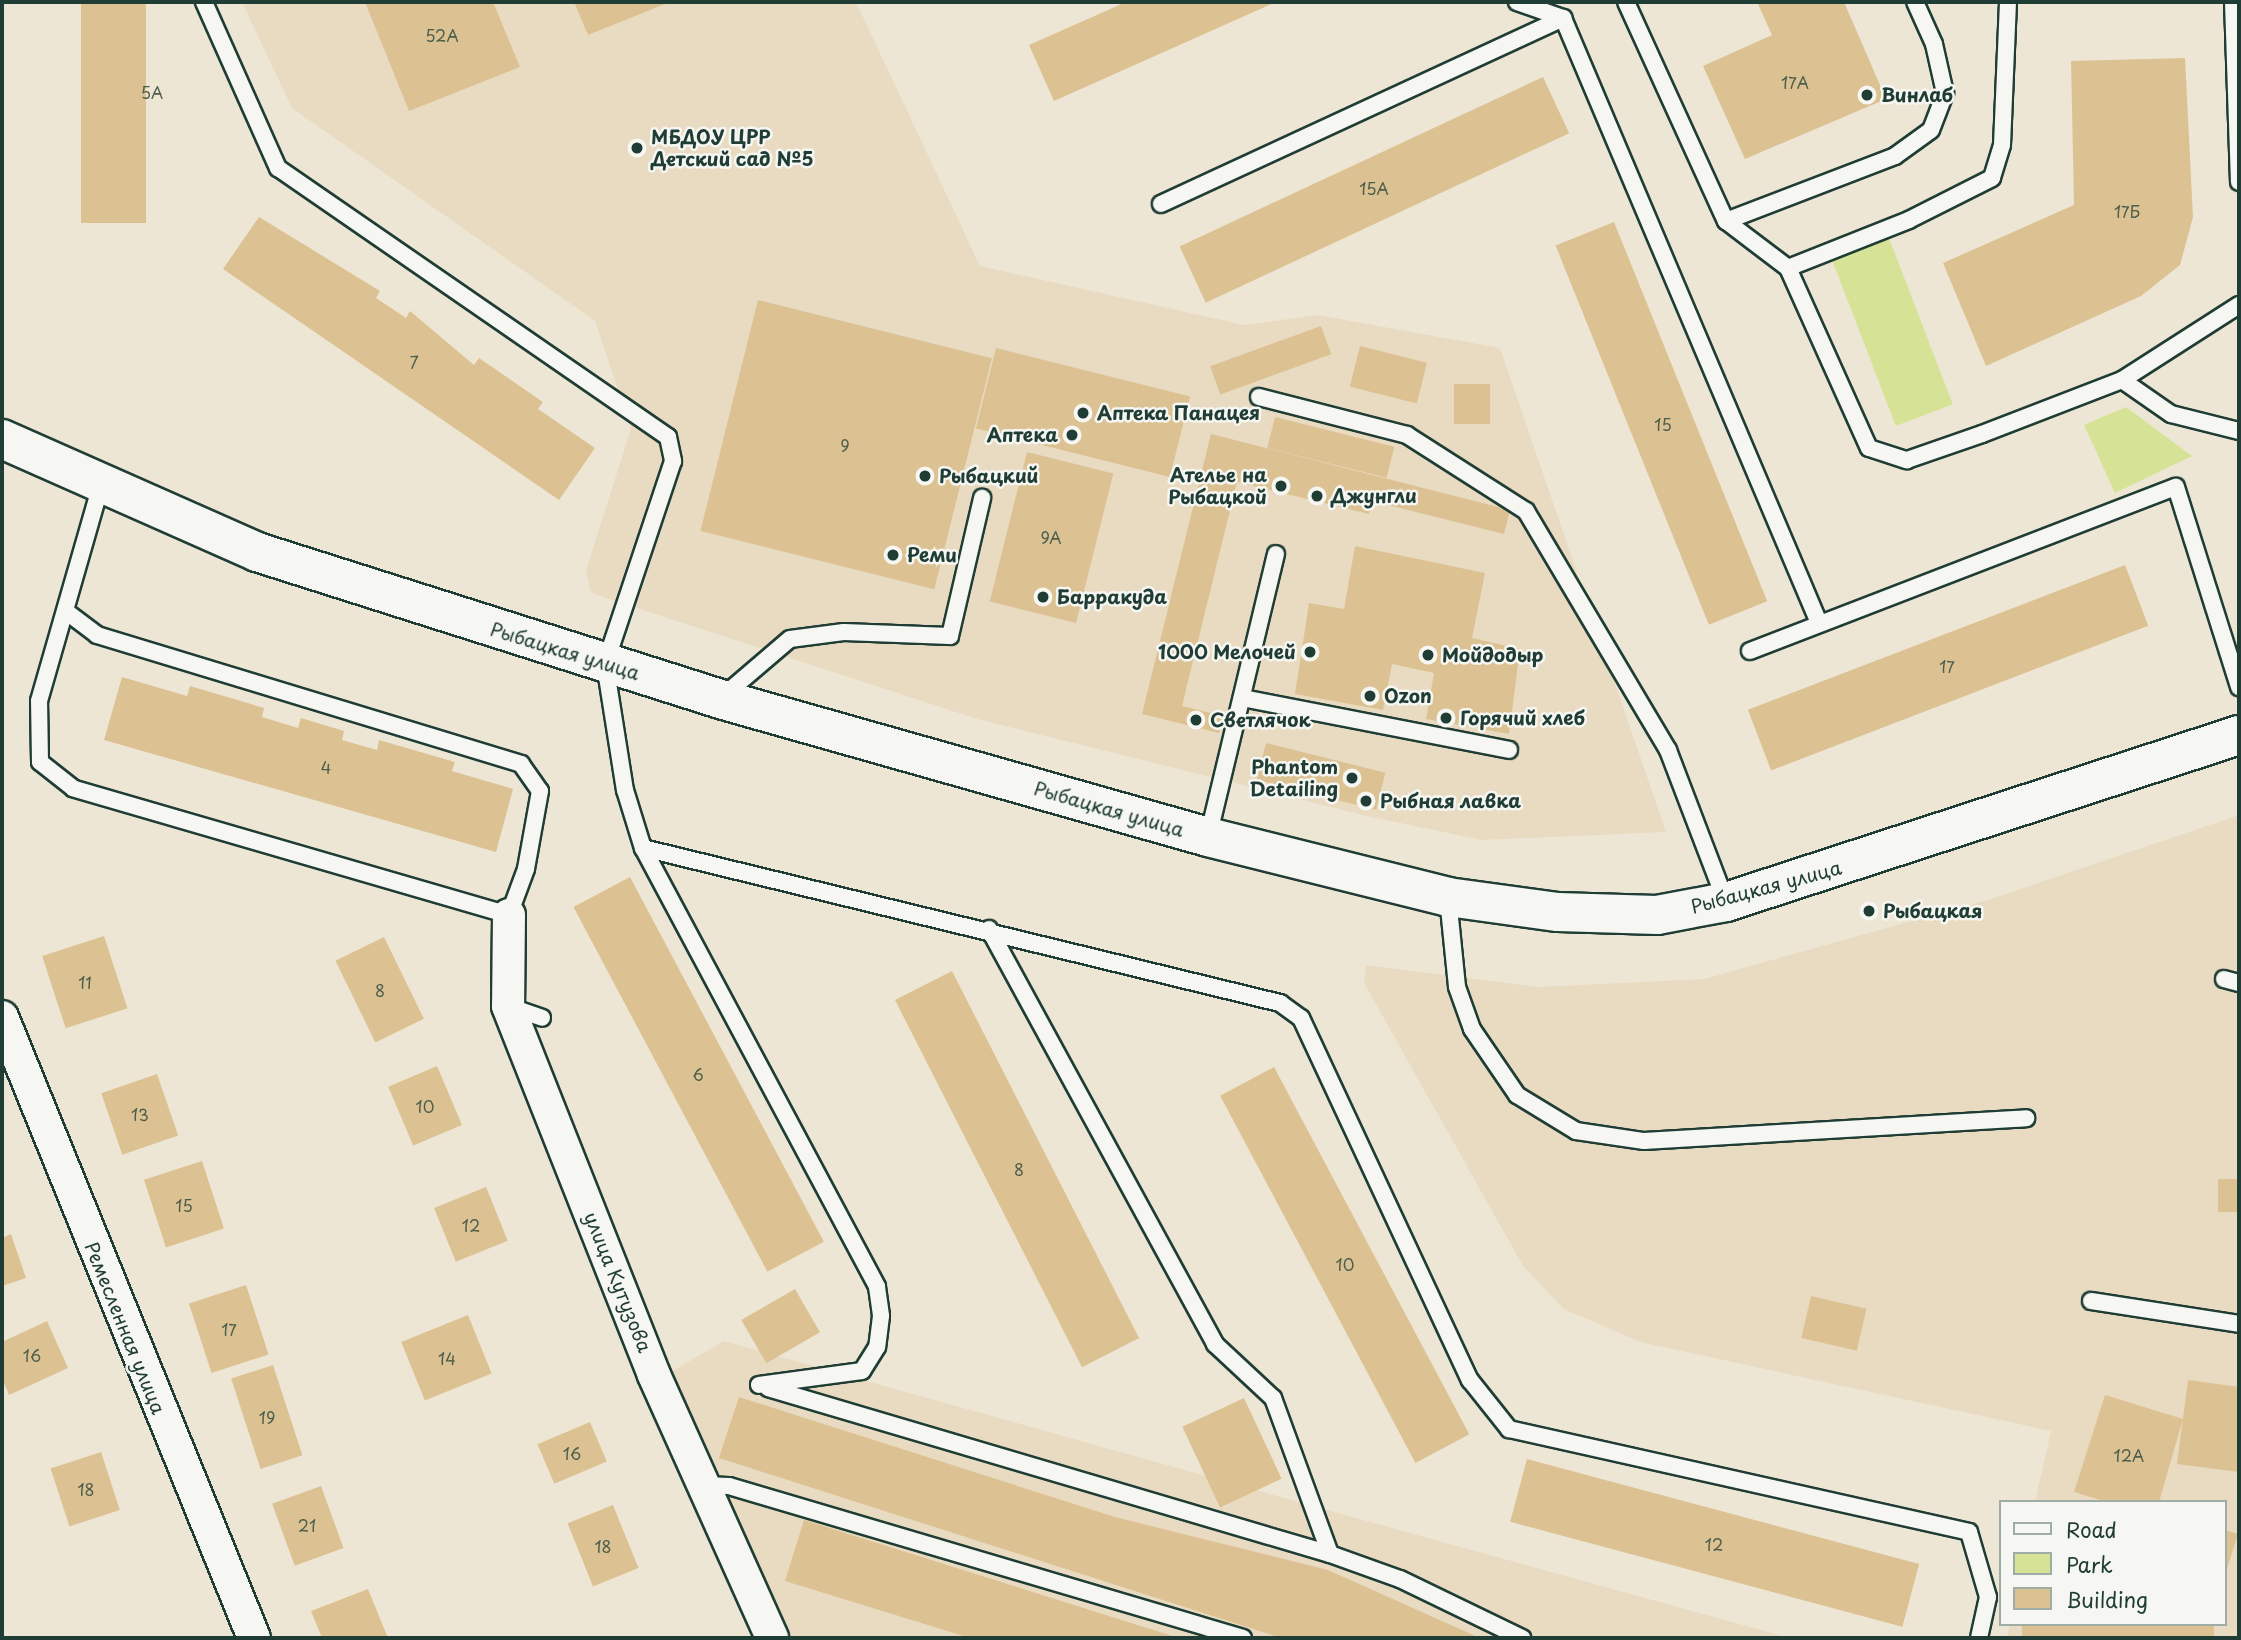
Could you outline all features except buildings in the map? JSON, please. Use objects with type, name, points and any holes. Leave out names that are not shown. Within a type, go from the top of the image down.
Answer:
[{"type":"main road","name":"Рыбацкая улица","points":[[2,439],[100,488],[257,552],[720,699],[1208,837],[1447,897],[1558,912],[1657,915],[1726,902],[2239,735]]},
{"type":"street","name":"улица Кутузова","points":[[509,915],[508,1006],[701,1485],[772,1638]]},
{"type":"street","name":"Ремесленная улица","points":[[2,1017],[254,1638]]},
{"type":"lane","points":[[204,2],[278,168],[668,437],[673,461],[605,664],[625,790],[643,848],[877,1287],[877,1347],[862,1371],[758,1385],[1330,1554],[1474,1611],[1522,1638]]},
{"type":"lane","points":[[1517,2],[1563,18],[1819,623]]},
{"type":"lane","points":[[1626,2],[1726,221],[1788,268],[1869,447],[1907,460],[2122,380],[2239,305]]},
{"type":"lane","points":[[1726,221],[1895,156],[1931,130],[1945,93],[1934,44],[1915,2]]},
{"type":"lane","points":[[1788,268],[1909,220],[1992,178],[2002,145],[2008,2]]},
{"type":"lane","points":[[2233,2],[2239,182]]},
{"type":"lane","points":[[1161,204],[1563,18]]},
{"type":"lane","points":[[2122,380],[2171,414],[2239,431]]},
{"type":"lane","points":[[1259,397],[1407,435],[1526,511],[1668,750],[1726,902]]},
{"type":"lane","points":[[1750,651],[2176,487],[2239,687]]},
{"type":"lane","points":[[68,613],[97,635],[521,764],[540,791],[526,869],[509,915],[73,788],[40,762],[39,701],[68,613],[100,488]]},
{"type":"lane","points":[[720,699],[790,639],[844,632],[950,636],[982,498]]},
{"type":"lane","points":[[1208,837],[1276,554]]},
{"type":"lane","points":[[1242,698],[1509,750]]},
{"type":"lane","points":[[643,848],[989,929],[1280,1003],[1301,1018],[1470,1380],[1509,1429],[1969,1532],[1988,1597],[1979,1638]]},
{"type":"lane","points":[[1447,897],[1457,987],[1472,1029],[1517,1095],[1576,1131],[1644,1141],[2026,1118]]},
{"type":"lane","points":[[989,929],[1215,1344],[1273,1398],[1330,1554]]},
{"type":"lane","points":[[508,1006],[542,1018]]},
{"type":"lane","points":[[2091,1301],[2239,1324]]},
{"type":"lane","points":[[701,1485],[729,1486],[1243,1638]]},
{"type":"shaded area","points":[[242,2],[856,2],[980,266],[1244,325],[1318,315],[1500,348],[1666,832],[1481,840],[1367,816],[977,719],[591,593],[586,570],[631,429],[595,321],[292,108]]},
{"type":"shaded area","points":[[2239,815],[2239,1638],[2007,1638],[2010,1626],[2227,1626],[2227,1500],[2035,1500],[2051,1431],[1640,1342],[1564,1309],[1523,1266],[1364,983],[1366,965],[1537,987],[1704,979],[1991,899]]},
{"type":"shaded area","points":[[724,1341],[1790,1638],[768,1638],[643,1388]]},
{"type":"green space","points":[[1889,238],[1953,404],[1896,426],[1832,260]]},
{"type":"green space","points":[[2126,407],[2192,456],[2115,493],[2084,425]]},
{"type":"place","name":"Винлаб","points":[[1867,95]]},
{"type":"place","name":"МБДОУ ЦРР Детский сад №5","points":[[637,148]]},
{"type":"place","name":"Аптека Панацея","points":[[1083,413]]},
{"type":"place","name":"Аптека","points":[[1072,435]]},
{"type":"place","name":"Рыбацкий","points":[[925,476]]},
{"type":"place","name":"Ателье на Рыбацкой","points":[[1281,486]]},
{"type":"place","name":"Джунгли","points":[[1317,496]]},
{"type":"place","name":"Реми","points":[[893,555]]},
{"type":"place","name":"Барракуда","points":[[1043,597]]},
{"type":"place","name":"1000 Мелочей","points":[[1310,652]]},
{"type":"place","name":"Мойдодыр","points":[[1428,655]]},
{"type":"place","name":"Ozon","points":[[1370,696]]},
{"type":"place","name":"Горячий хлеб","points":[[1446,718]]},
{"type":"place","name":"Светлячок","points":[[1196,720]]},
{"type":"place","name":"Phantom Detailing","points":[[1352,778]]},
{"type":"place","name":"Рыбная лавка","points":[[1366,801]]},
{"type":"place","name":"Рыбацкая","points":[[1869,911]]}]
